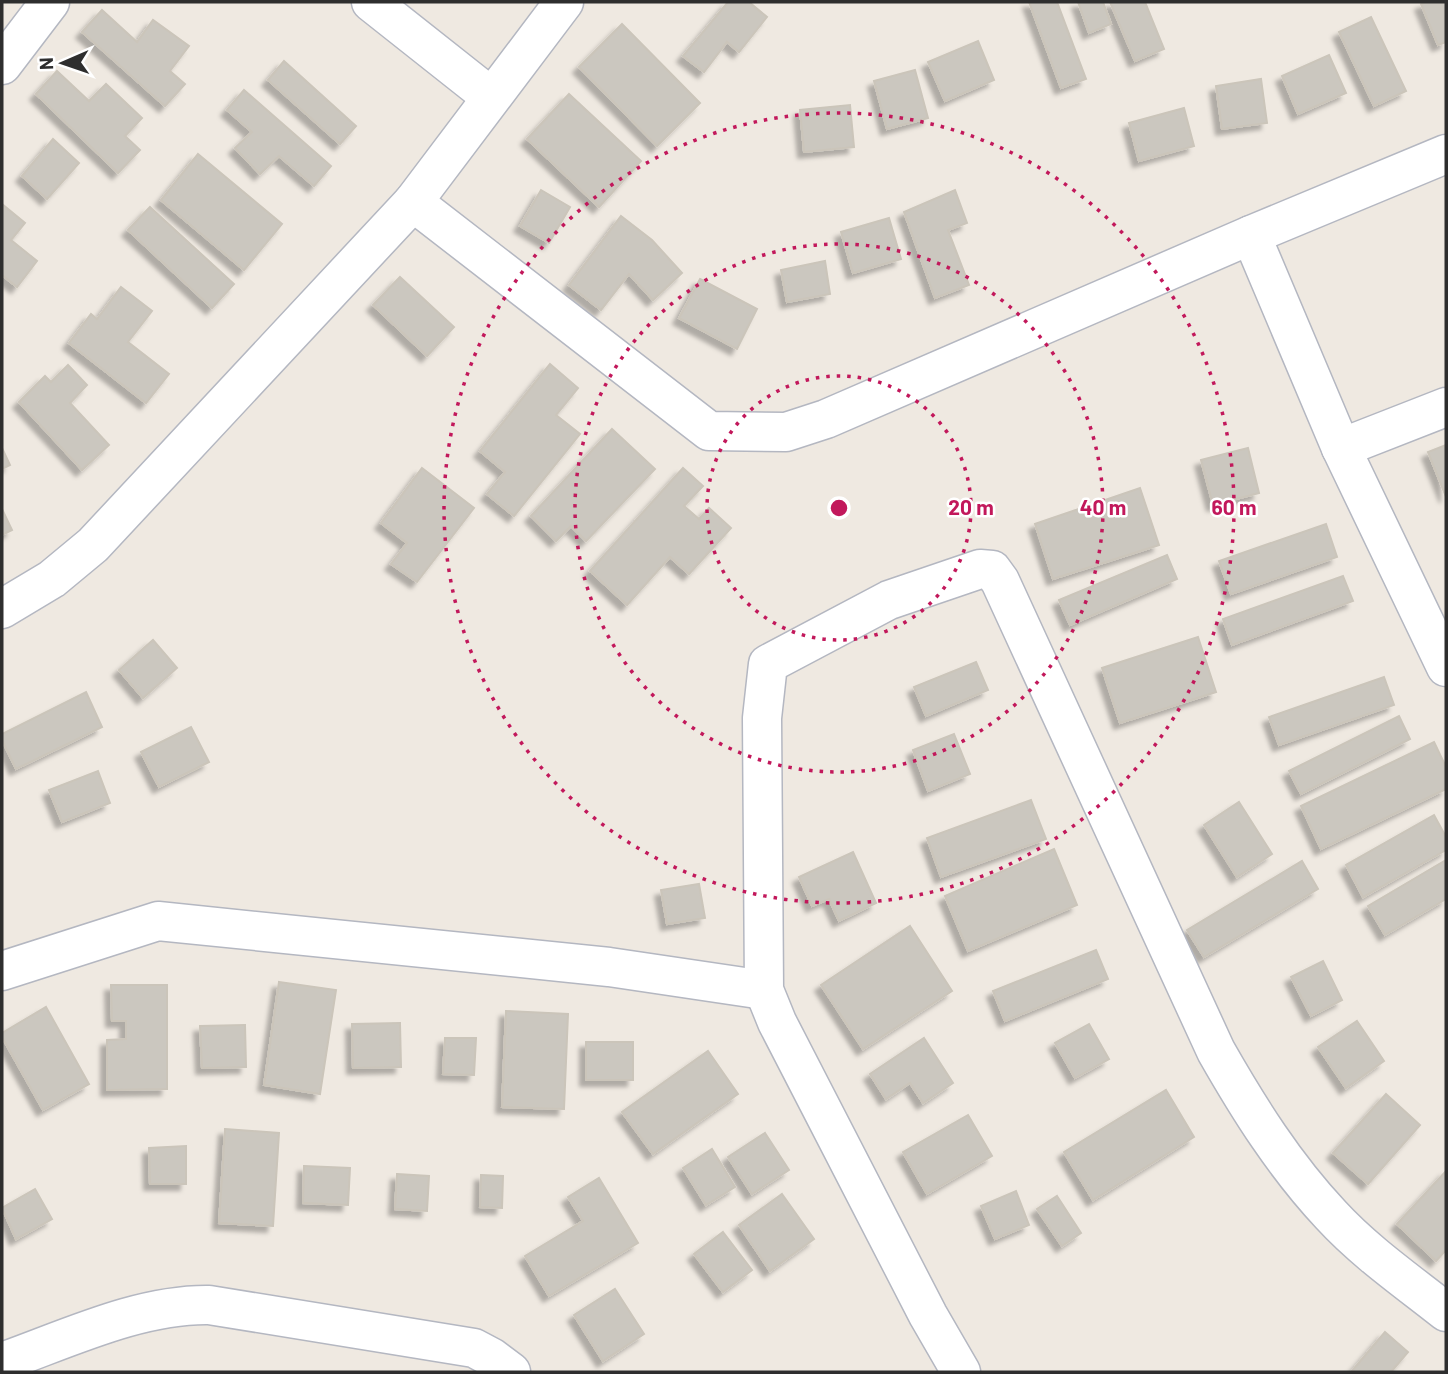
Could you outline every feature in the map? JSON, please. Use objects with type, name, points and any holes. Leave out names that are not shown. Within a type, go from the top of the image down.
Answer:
[{"type":"street","points":[[2,65],[50,2]]},
{"type":"street","points":[[371,2],[491,97]]},
{"type":"street","points":[[2,609],[52,579],[93,545],[413,202],[564,2]]},
{"type":"street","points":[[413,202],[709,432],[786,432],[826,419],[1251,235],[1446,154]]},
{"type":"street","points":[[1251,235],[1342,448],[1446,667]]},
{"type":"street","points":[[1342,448],[1446,407]]},
{"type":"street","points":[[961,1372],[928,1315],[777,1022],[764,990],[762,718],[768,664],[889,600],[980,569],[992,570],[1000,580],[1216,1051],[1243,1098],[1278,1149],[1330,1214],[1370,1252],[1446,1312]]},
{"type":"street","points":[[2,971],[158,921],[609,967],[764,990]]},
{"type":"street","points":[[2,1362],[150,1310],[180,1304],[209,1305],[474,1348],[511,1372]]},
{"type":"building","points":[[728,2],[749,2],[767,17],[739,52],[727,42],[704,72],[683,56]]},
{"type":"building","points":[[1029,2],[1057,2],[1086,79],[1061,88]]},
{"type":"building","points":[[1078,2],[1103,2],[1111,24],[1089,33]]},
{"type":"building","points":[[1110,2],[1145,2],[1164,49],[1135,61]]},
{"type":"building","points":[[1446,2],[1446,42],[1438,45],[1421,4]]},
{"type":"building","points":[[102,10],[137,42],[153,20],[189,46],[170,71],[185,84],[165,106],[82,32]]},
{"type":"building","points":[[1371,17],[1406,91],[1374,106],[1339,32]]},
{"type":"building","points":[[622,24],[700,103],[657,146],[579,67]]},
{"type":"building","points":[[978,41],[994,80],[945,101],[928,62]]},
{"type":"building","points":[[1329,55],[1346,93],[1298,114],[1282,76]]},
{"type":"building","points":[[284,61],[356,126],[340,144],[268,80]]},
{"type":"building","points":[[915,70],[928,118],[887,129],[874,81]]},
{"type":"building","points":[[57,71],[89,101],[106,84],[142,118],[125,136],[140,150],[118,173],[36,94]]},
{"type":"building","points":[[1261,79],[1267,123],[1222,129],[1216,86]]},
{"type":"building","points":[[244,90],[331,166],[314,186],[279,156],[260,174],[235,148],[252,132],[227,110]]},
{"type":"building","points":[[569,94],[641,161],[599,207],[527,139]]},
{"type":"building","points":[[850,105],[854,147],[804,152],[800,110]]},
{"type":"building","points":[[1184,108],[1194,146],[1139,161],[1129,123]]},
{"type":"building","points":[[53,139],[79,163],[47,199],[22,176]]},
{"type":"building","points":[[198,154],[282,224],[244,270],[161,200]]},
{"type":"building","points":[[541,190],[570,207],[549,243],[520,226]]},
{"type":"building","points":[[955,190],[967,223],[948,230],[969,285],[935,298],[904,212]]},
{"type":"building","points":[[2,204],[25,223],[11,240],[37,261],[17,287],[2,275]]},
{"type":"building","points":[[150,207],[234,284],[212,308],[128,230]]},
{"type":"building","points":[[621,216],[652,240],[682,273],[653,300],[629,274],[601,310],[569,285]]},
{"type":"building","points":[[889,218],[901,259],[853,273],[841,232]]},
{"type":"building","points":[[825,261],[830,294],[787,302],[781,270]]},
{"type":"building","points":[[400,277],[454,327],[427,356],[373,305]]},
{"type":"building","points":[[700,279],[757,309],[737,349],[679,318]]},
{"type":"building","points":[[121,287],[152,311],[128,342],[169,374],[146,403],[69,343],[91,314],[97,319]]},
{"type":"building","points":[[550,364],[578,388],[556,415],[580,434],[514,516],[487,494],[505,472],[480,451]]},
{"type":"building","points":[[68,365],[87,385],[70,403],[109,445],[82,470],[19,402],[45,376],[51,382]]},
{"type":"building","points":[[612,429],[655,469],[586,541],[571,526],[556,541],[531,516]]},
{"type":"building","points":[[1446,445],[1446,497],[1428,452]]},
{"type":"building","points":[[2,448],[10,465],[2,469]]},
{"type":"building","points":[[1248,448],[1259,493],[1213,505],[1201,460]]},
{"type":"building","points":[[422,468],[474,508],[417,582],[391,564],[407,543],[381,523]]},
{"type":"building","points":[[683,468],[703,486],[684,506],[699,519],[709,508],[731,528],[689,574],[670,557],[627,605],[590,571]]},
{"type":"building","points":[[1140,488],[1159,545],[1053,579],[1035,524]]},
{"type":"building","points":[[2,509],[12,530],[2,535]]},
{"type":"building","points":[[1326,524],[1337,557],[1231,594],[1219,561]]},
{"type":"building","points":[[1167,555],[1177,579],[1070,625],[1059,600]]},
{"type":"building","points":[[1343,576],[1353,601],[1232,645],[1223,619]]},
{"type":"building","points":[[1198,637],[1216,692],[1120,723],[1102,668]]},
{"type":"building","points":[[153,640],[177,668],[143,698],[119,670]]},
{"type":"building","points":[[976,662],[988,690],[926,716],[914,687]]},
{"type":"building","points":[[1384,677],[1394,705],[1279,745],[1269,717]]},
{"type":"building","points":[[86,692],[102,727],[16,769],[2,740],[2,734]]},
{"type":"building","points":[[1399,716],[1410,739],[1301,794],[1289,771]]},
{"type":"building","points":[[191,727],[209,762],[159,787],[141,752]]},
{"type":"building","points":[[954,734],[970,774],[928,791],[913,750]]},
{"type":"building","points":[[1434,742],[1446,767],[1446,789],[1321,849],[1301,806]]},
{"type":"building","points":[[98,771],[110,803],[62,822],[49,790]]},
{"type":"building","points":[[1031,800],[1046,839],[941,877],[927,838]]},
{"type":"building","points":[[1239,802],[1272,854],[1237,877],[1204,825]]},
{"type":"building","points":[[1434,815],[1446,837],[1446,850],[1363,897],[1346,865]]},
{"type":"building","points":[[1054,849],[1077,905],[968,951],[945,896]]},
{"type":"building","points":[[853,852],[876,903],[839,921],[829,899],[812,906],[799,877]]},
{"type":"building","points":[[1446,860],[1446,899],[1385,935],[1368,906]]},
{"type":"building","points":[[1302,861],[1318,889],[1204,957],[1187,930]]},
{"type":"building","points":[[699,884],[705,918],[667,924],[661,890]]},
{"type":"building","points":[[910,926],[952,991],[863,1049],[821,985]]},
{"type":"building","points":[[1096,950],[1108,979],[1005,1021],[993,991]]},
{"type":"building","points":[[1323,961],[1342,1000],[1311,1016],[1291,977]]},
{"type":"building","points":[[279,982],[336,990],[320,1094],[264,1085]]},
{"type":"building","points":[[111,985],[167,985],[167,1089],[107,1090],[107,1040],[126,1039],[126,1021],[112,1021]]},
{"type":"building","points":[[46,1007],[89,1084],[43,1110],[2,1033]]},
{"type":"building","points":[[506,1011],[568,1014],[564,1109],[502,1107]]},
{"type":"building","points":[[1357,1021],[1384,1061],[1346,1088],[1318,1047]]},
{"type":"building","points":[[400,1023],[401,1067],[353,1068],[352,1024]]},
{"type":"building","points":[[1089,1024],[1109,1059],[1075,1078],[1055,1043]]},
{"type":"building","points":[[245,1025],[246,1067],[202,1068],[200,1026]]},
{"type":"building","points":[[445,1038],[476,1038],[474,1075],[443,1074]]},
{"type":"building","points":[[924,1038],[953,1083],[923,1103],[910,1083],[886,1099],[870,1074]]},
{"type":"building","points":[[586,1042],[633,1042],[633,1080],[586,1080]]},
{"type":"building","points":[[708,1051],[738,1094],[653,1154],[622,1112]]},
{"type":"building","points":[[1166,1090],[1194,1137],[1093,1200],[1064,1152]]},
{"type":"building","points":[[1386,1094],[1420,1125],[1368,1184],[1333,1153]]},
{"type":"building","points":[[968,1115],[992,1156],[927,1194],[903,1152]]},
{"type":"building","points":[[225,1129],[279,1133],[273,1226],[219,1223]]},
{"type":"building","points":[[765,1133],[789,1170],[752,1194],[728,1157]]},
{"type":"building","points":[[186,1146],[186,1184],[150,1184],[149,1148]]},
{"type":"building","points":[[712,1149],[735,1187],[706,1205],[683,1168]]},
{"type":"building","points":[[304,1166],[350,1168],[348,1205],[303,1203]]},
{"type":"building","points":[[1446,1171],[1446,1250],[1436,1261],[1397,1224]]},
{"type":"building","points":[[397,1174],[429,1176],[427,1211],[395,1209]]},
{"type":"building","points":[[481,1175],[503,1176],[502,1208],[480,1207]]},
{"type":"building","points":[[599,1178],[638,1243],[549,1296],[525,1256],[583,1221],[568,1197]]},
{"type":"building","points":[[35,1189],[52,1219],[16,1239],[2,1208]]},
{"type":"building","points":[[1016,1191],[1029,1225],[995,1239],[981,1206]]},
{"type":"building","points":[[782,1194],[814,1239],[770,1271],[739,1225]]},
{"type":"building","points":[[1057,1196],[1081,1233],[1062,1246],[1037,1209]]},
{"type":"building","points":[[723,1232],[752,1270],[723,1292],[694,1254]]},
{"type":"building","points":[[615,1289],[644,1334],[603,1361],[574,1315]]},
{"type":"building","points":[[1385,1332],[1408,1352],[1391,1372],[1351,1372]]}]
